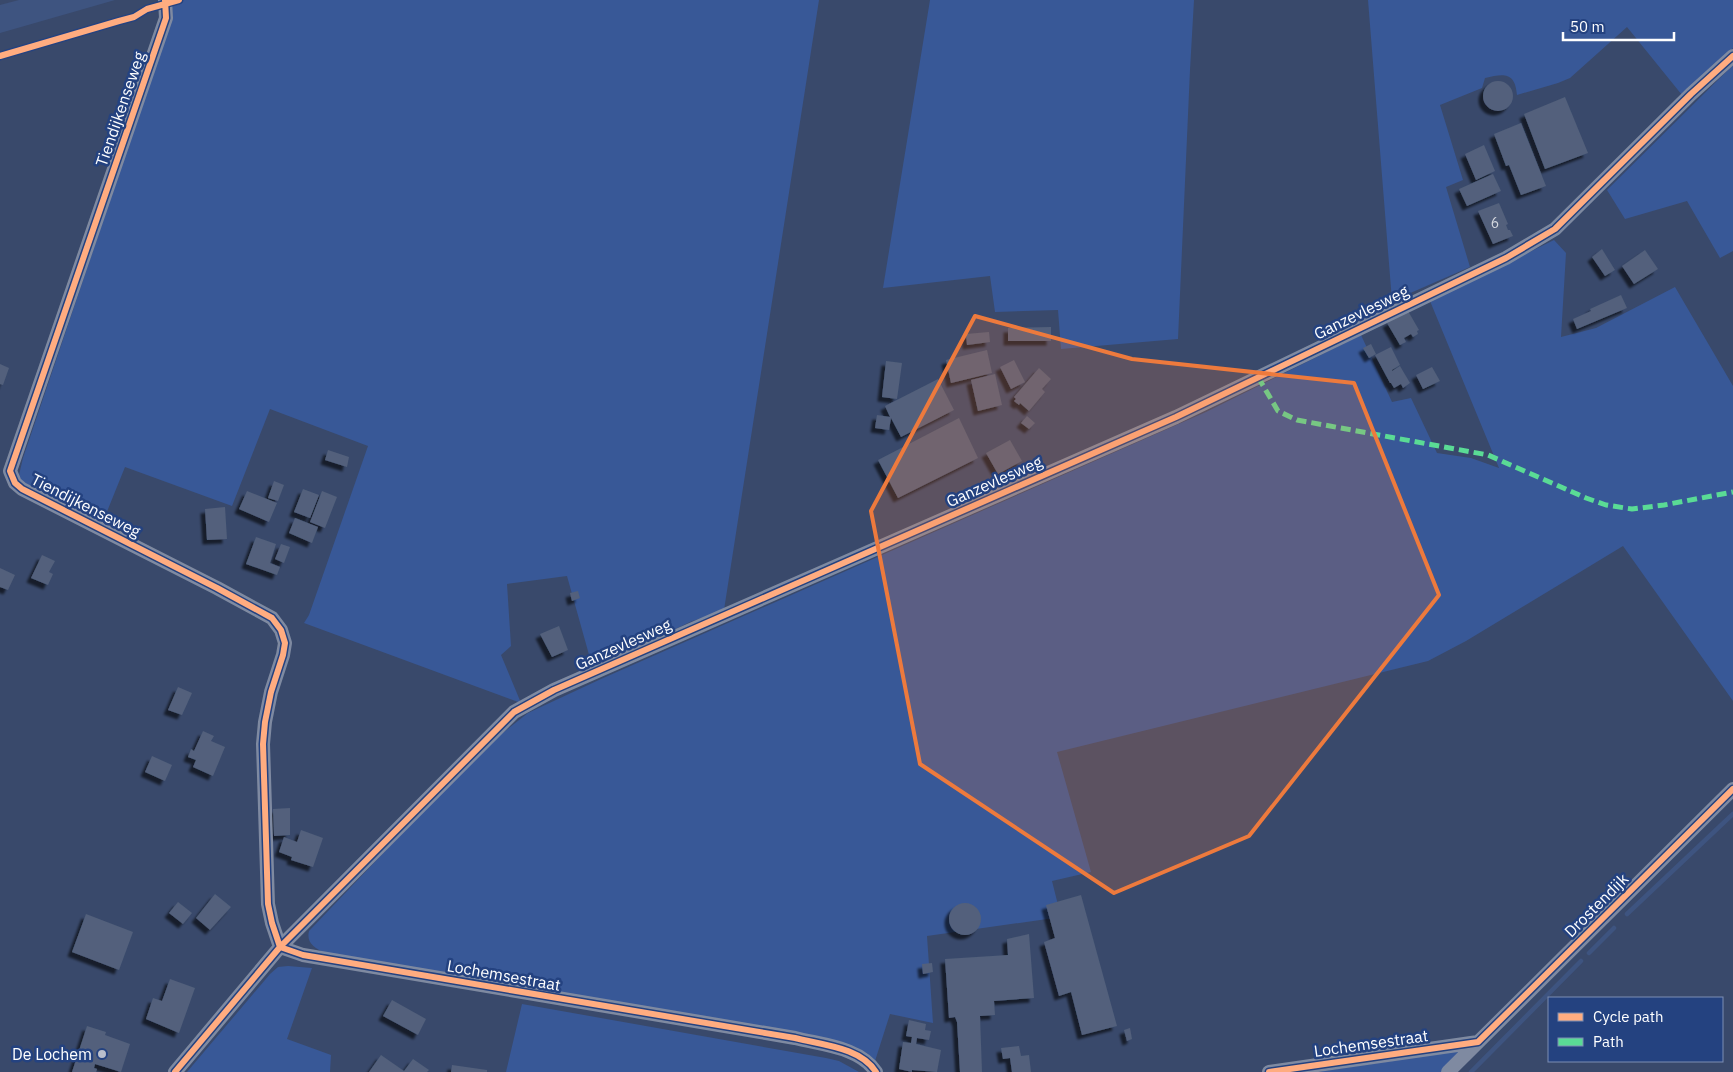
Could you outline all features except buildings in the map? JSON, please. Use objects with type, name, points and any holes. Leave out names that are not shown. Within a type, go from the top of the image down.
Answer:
[{"type":"street","name":"Tiendijkenseweg","points":[[165,0],[166,18],[10,471],[15,483],[22,489],[217,588],[272,618],[281,630],[285,643],[271,692],[263,744],[268,904],[280,947]]},
{"type":"street","name":"Ganzevlesweg","points":[[280,947],[514,712],[554,690],[1176,416],[1520,250],[1555,229],[1691,94],[1733,56]]},
{"type":"street","name":"Drostendijk","points":[[1448,1072],[1733,789]]},
{"type":"street","points":[[175,1072],[280,947]]},
{"type":"street","name":"Lochemsestraat","points":[[280,947],[303,955],[795,1038],[850,1052],[863,1058],[876,1072]]},
{"type":"street","name":"Lochemsestraat","points":[[1269,1072],[1478,1042]]},
{"type":"highlighted area","points":[[975,316],[1132,359],[1354,383],[1439,595],[1249,836],[1114,893],[920,764],[871,511]]},
{"type":"shaded area","points":[[19,0],[115,0],[0,33],[0,5]]},
{"type":"shaded area","points":[[171,0],[819,0],[724,610],[690,622],[593,669],[567,576],[507,584],[511,646],[501,655],[521,703],[304,623],[309,615],[368,446],[270,409],[232,506],[125,467],[102,524],[21,481],[19,475],[23,458],[172,17]]},
{"type":"shaded area","points":[[930,0],[1194,0],[1178,339],[1061,349],[1058,310],[995,312],[990,276],[883,288]]},
{"type":"shaded area","points":[[1368,0],[1733,0],[1733,48],[1682,95],[1627,27],[1570,78],[1517,95],[1516,87],[1511,78],[1503,75],[1485,78],[1482,88],[1440,105],[1463,180],[1446,187],[1470,267],[1392,301]]},
{"type":"shaded area","points":[[1733,65],[1733,251],[1720,258],[1687,201],[1625,219],[1607,190]]},
{"type":"shaded area","points":[[1554,240],[1566,253],[1561,337],[1596,328],[1675,287],[1733,386],[1733,701],[1623,546],[1466,641],[1428,661],[1057,752],[1091,872],[1052,881],[1061,917],[927,936],[933,1023],[890,1014],[875,1061],[868,1054],[855,1047],[325,953],[310,942],[309,931],[432,802],[500,735],[528,713],[1206,412],[1361,335],[1392,402],[1411,398],[1437,453],[1471,458],[1499,468],[1430,301]]},
{"type":"shaded area","points":[[278,967],[312,968],[287,1039],[331,1055],[330,1072],[187,1072],[270,974]]},
{"type":"shaded area","points":[[522,1004],[826,1058],[839,1061],[859,1072],[506,1072]]},
{"type":"shaded area","points":[[1465,1050],[1443,1072],[1317,1072]]},
{"type":"waterway","points":[[1627,914],[1733,814]]},
{"type":"waterway","points":[[1589,953],[1614,928]]},
{"type":"waterway","points":[[1471,1072],[1581,961]]},
{"type":"marked path","points":[[1258,377],[1278,411],[1297,420],[1488,455],[1606,505],[1632,509],[1733,492]]},
{"type":"cycle path","points":[[165,0],[166,18],[10,471],[15,483],[22,489],[217,588],[272,618],[281,630],[285,643],[271,692],[263,744],[268,904],[280,947]]},
{"type":"cycle path","points":[[0,56],[134,17],[147,9],[179,0]]},
{"type":"cycle path","points":[[175,1072],[280,947],[514,712],[554,690],[1176,417],[1506,258],[1555,229],[1691,94],[1733,56]]},
{"type":"cycle path","points":[[1269,1072],[1478,1042],[1733,789]]},
{"type":"cycle path","points":[[280,947],[303,955],[795,1038],[850,1052],[860,1057],[876,1072]]},
{"type":"place","name":"De Lochem","points":[[102,1054]]}]
